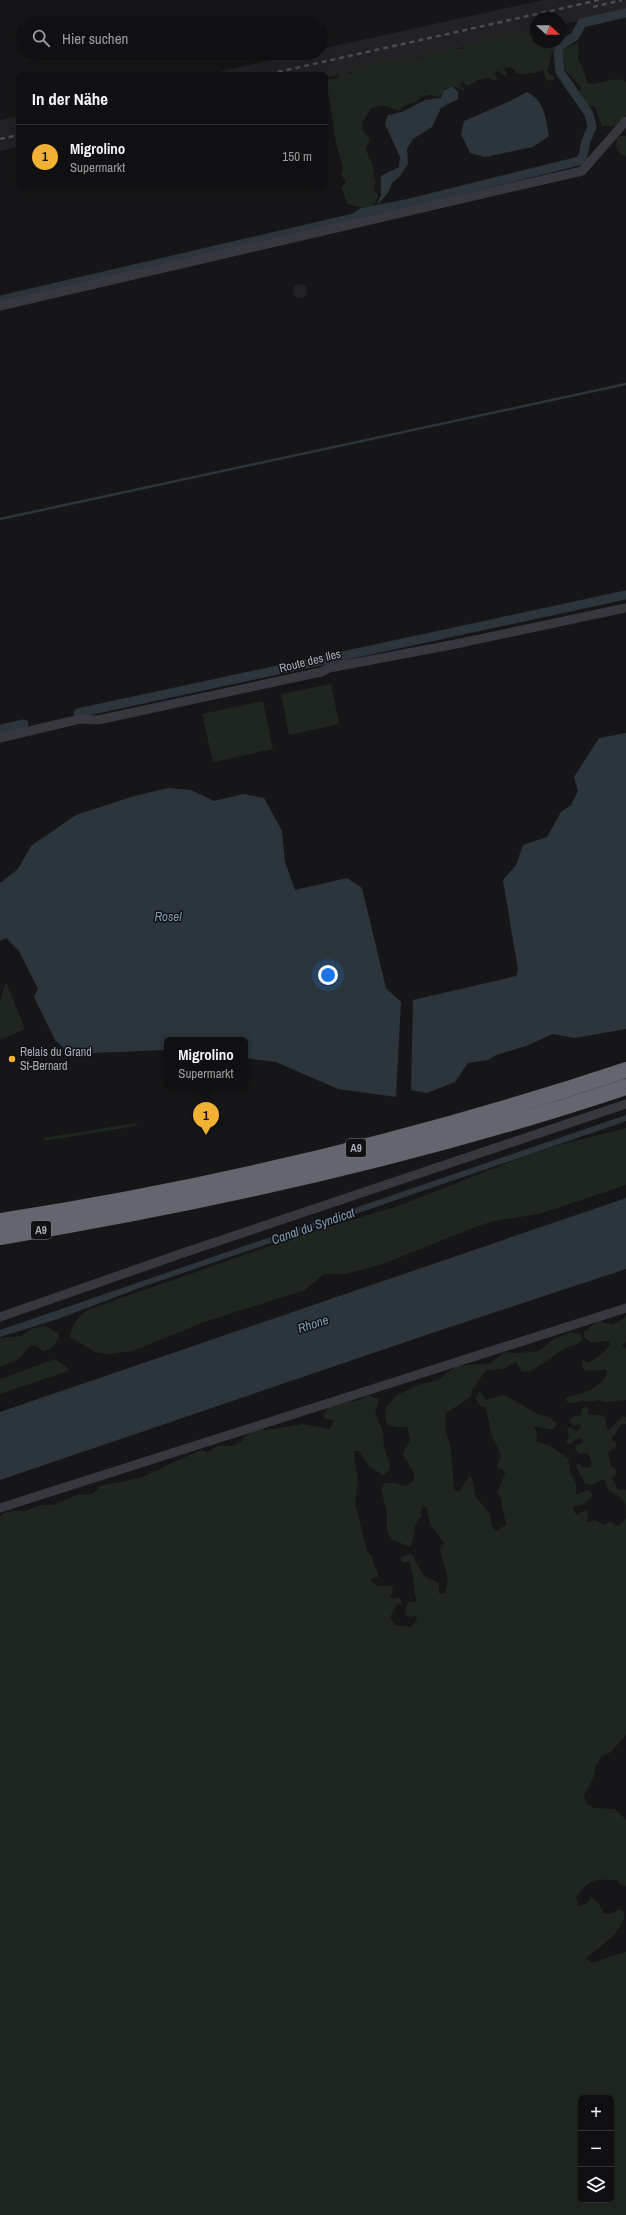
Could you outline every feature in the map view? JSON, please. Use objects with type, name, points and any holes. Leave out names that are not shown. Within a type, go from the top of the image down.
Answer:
[{"type":"highway","name":"A9","points":[[0,1221],[140,1196],[290,1165],[435,1128],[626,1070]]},
{"type":"highway","name":"A9","points":[[0,1237],[189,1203],[290,1181],[478,1132],[626,1087]]},
{"type":"street","points":[[0,306],[582,171],[626,121]]},
{"type":"street","name":"Route des Iles","points":[[0,738],[80,719],[98,720],[321,672],[329,668],[451,645],[626,608]]},
{"type":"street","points":[[0,1317],[183,1252],[626,1104]]},
{"type":"street","points":[[0,1508],[626,1308]]},
{"type":"shaded area","points":[[543,0],[626,0],[626,11],[566,24],[566,12],[530,12],[530,32],[328,78],[328,72],[218,72],[272,60],[328,60],[328,47]]},
{"type":"shaded area","points":[[508,32],[514,35],[526,32],[530,33],[530,48],[555,48],[552,52],[547,72],[555,77],[553,81],[546,80],[543,69],[535,73],[517,74],[514,69],[509,67],[504,69],[507,73],[505,76],[499,71],[495,72],[497,81],[487,78],[478,80],[468,86],[462,81],[460,86],[465,89],[464,91],[454,86],[445,88],[440,97],[430,95],[420,97],[416,102],[403,106],[400,111],[381,105],[370,109],[362,124],[364,133],[370,138],[366,149],[373,165],[373,176],[376,181],[374,190],[379,196],[373,205],[368,209],[347,204],[342,188],[346,181],[341,175],[343,168],[336,144],[328,94],[329,79],[336,79],[344,73],[350,74],[360,67],[371,64],[405,60],[413,56],[422,57],[453,48],[463,49],[468,44],[477,43],[492,37],[501,39]]},
{"type":"shaded area","points":[[577,43],[579,48],[578,60],[583,68],[587,83],[592,84],[616,79],[626,82],[626,115],[615,126],[602,126],[596,109],[594,106],[586,106],[578,94],[581,87],[565,70],[562,55],[564,49]]},
{"type":"shaded area","points":[[16,116],[16,147],[0,151],[0,120]]},
{"type":"shaded area","points":[[621,136],[626,136],[626,156],[620,154],[616,147],[617,139]]},
{"type":"shaded area","points":[[297,284],[303,284],[307,288],[307,294],[303,298],[297,298],[293,294],[293,288]]},
{"type":"shaded area","points":[[331,684],[339,724],[289,735],[281,694]]},
{"type":"shaded area","points":[[263,701],[273,749],[213,762],[202,714]]},
{"type":"shaded area","points":[[6,982],[25,1029],[0,1040],[0,1001]]},
{"type":"shaded area","points":[[136,1123],[137,1126],[44,1141],[43,1138]]},
{"type":"shaded area","points":[[626,1128],[626,1185],[539,1214],[494,1221],[475,1227],[383,1264],[345,1274],[324,1274],[305,1290],[204,1322],[132,1351],[108,1354],[95,1352],[70,1337],[72,1328],[80,1316],[87,1310],[304,1234],[398,1206],[520,1158],[559,1145]]},
{"type":"shaded area","points":[[626,1317],[626,1342],[622,1346],[626,1348],[626,1400],[605,1402],[599,1400],[587,1402],[582,1400],[569,1403],[565,1399],[583,1393],[594,1387],[604,1379],[607,1374],[606,1370],[587,1371],[583,1369],[582,1360],[589,1363],[604,1352],[610,1345],[609,1341],[590,1342],[584,1337],[584,1332],[598,1321],[613,1325]]},
{"type":"shaded area","points":[[45,1326],[58,1333],[59,1337],[53,1347],[49,1350],[43,1351],[35,1345],[30,1346],[19,1359],[0,1367],[0,1338],[21,1336],[31,1329]]},
{"type":"shaded area","points":[[571,1332],[581,1334],[582,1340],[577,1344],[564,1349],[531,1371],[522,1372],[516,1362],[503,1369],[486,1370],[472,1390],[471,1397],[446,1413],[445,1428],[451,1449],[454,1490],[459,1492],[469,1476],[472,1478],[476,1497],[490,1514],[492,1526],[496,1531],[506,1525],[500,1496],[497,1492],[505,1474],[503,1469],[498,1469],[497,1466],[501,1456],[491,1433],[486,1407],[481,1406],[475,1398],[480,1391],[486,1400],[502,1395],[507,1396],[537,1414],[549,1417],[557,1424],[553,1430],[534,1426],[537,1434],[536,1441],[550,1446],[568,1458],[570,1472],[576,1483],[576,1495],[588,1490],[592,1493],[592,1497],[584,1504],[573,1507],[576,1515],[586,1510],[588,1515],[587,1522],[595,1520],[605,1525],[611,1521],[614,1525],[619,1526],[626,1519],[626,1735],[611,1752],[602,1756],[596,1765],[594,1777],[584,1795],[586,1803],[594,1808],[615,1809],[626,1820],[626,1886],[621,1885],[617,1880],[593,1881],[585,1886],[576,1898],[579,1906],[588,1903],[591,1896],[599,1904],[604,1914],[611,1914],[619,1909],[624,1912],[621,1926],[604,1944],[586,1958],[592,1963],[626,1952],[626,2215],[0,2215],[0,1516],[6,1512],[28,1510],[41,1505],[53,1505],[77,1495],[93,1494],[100,1486],[140,1478],[196,1452],[202,1450],[207,1452],[218,1446],[233,1446],[241,1442],[246,1435],[258,1429],[267,1430],[303,1424],[330,1429],[334,1420],[326,1419],[323,1416],[326,1410],[331,1406],[363,1398],[368,1395],[379,1399],[375,1414],[383,1431],[384,1448],[390,1464],[389,1470],[384,1476],[367,1464],[360,1451],[354,1451],[358,1483],[355,1503],[367,1551],[372,1556],[378,1574],[378,1577],[370,1579],[375,1585],[378,1586],[392,1586],[393,1593],[390,1596],[392,1599],[400,1597],[402,1605],[397,1604],[390,1617],[395,1625],[411,1627],[417,1620],[416,1616],[407,1617],[405,1611],[408,1602],[417,1602],[413,1576],[409,1562],[402,1562],[400,1558],[411,1553],[424,1576],[439,1583],[439,1594],[445,1593],[447,1587],[447,1576],[440,1549],[444,1543],[430,1524],[427,1508],[423,1506],[421,1510],[421,1517],[416,1523],[412,1544],[410,1547],[391,1539],[387,1530],[387,1512],[381,1489],[384,1483],[395,1483],[406,1486],[414,1480],[414,1474],[403,1454],[410,1439],[407,1427],[396,1427],[388,1424],[386,1422],[385,1409],[397,1395],[420,1384],[436,1381],[457,1366],[491,1363],[504,1352],[518,1353],[539,1351],[554,1339]]},
{"type":"shaded area","points":[[55,1359],[68,1368],[68,1371],[0,1394],[0,1379]]},
{"type":"shaded area","points":[[587,1406],[589,1415],[601,1415],[605,1418],[607,1429],[610,1429],[622,1417],[626,1417],[626,1424],[620,1425],[612,1437],[612,1440],[617,1443],[615,1448],[611,1449],[608,1454],[611,1466],[615,1468],[617,1473],[612,1478],[618,1490],[626,1490],[626,1505],[621,1497],[609,1491],[604,1479],[591,1485],[585,1483],[576,1466],[579,1464],[584,1468],[590,1467],[592,1463],[588,1453],[580,1454],[575,1450],[576,1445],[583,1443],[583,1439],[578,1438],[570,1444],[566,1444],[569,1436],[567,1429],[570,1427],[577,1431],[581,1427],[579,1424],[573,1426],[570,1421],[572,1417],[581,1415],[582,1408]]},
{"type":"water","points":[[452,86],[458,92],[458,99],[441,108],[432,127],[413,139],[407,149],[408,164],[400,176],[392,183],[388,193],[376,206],[381,195],[381,176],[399,167],[400,157],[385,124],[388,115],[402,112],[425,100],[441,98],[443,91]]},
{"type":"water","points":[[527,92],[533,95],[541,105],[549,136],[533,147],[485,157],[470,153],[461,134],[464,121]]},
{"type":"water","points":[[626,733],[626,1029],[575,1038],[553,1034],[526,1046],[496,1055],[488,1060],[468,1063],[455,1082],[427,1093],[411,1090],[413,1000],[516,976],[518,970],[503,880],[516,865],[523,845],[547,837],[561,812],[571,805],[578,791],[574,777],[599,738]]},
{"type":"water","name":"Rosel","points":[[168,788],[191,790],[214,801],[243,794],[264,798],[282,831],[285,862],[295,890],[347,878],[362,888],[386,988],[401,1002],[396,1097],[338,1089],[276,1062],[248,1058],[248,1037],[164,1037],[164,1050],[70,1054],[55,1040],[34,997],[38,989],[19,951],[6,938],[0,941],[0,883],[18,869],[31,846],[76,815],[131,797]]},
{"type":"water","name":"Canal du Syndicat","points":[[626,1115],[626,1121],[618,1124],[145,1286],[58,1319],[0,1337],[0,1330]]},
{"type":"water","name":"Rhone","points":[[626,1198],[626,1269],[438,1331],[0,1480],[0,1412]]},
{"type":"waterway","points":[[0,300],[354,218],[361,213],[405,204],[579,161],[583,156],[586,141],[592,127],[589,114],[560,72],[558,52],[560,46],[575,36],[582,23],[626,13]]},
{"type":"waterway","points":[[0,519],[626,384]]},
{"type":"waterway","points":[[78,713],[626,595]]},
{"type":"waterway","points":[[0,729],[24,724]]},
{"type":"railway","points":[[278,72],[599,0]]},
{"type":"railway","points":[[593,7],[622,0]]},
{"type":"railway","points":[[0,139],[16,135]]},
{"type":"place","name":"Relais du Grand St-Bernard","points":[[12,1059]]},
{"type":"place","name":"Migrolino","points":[[206,1135]]}]
